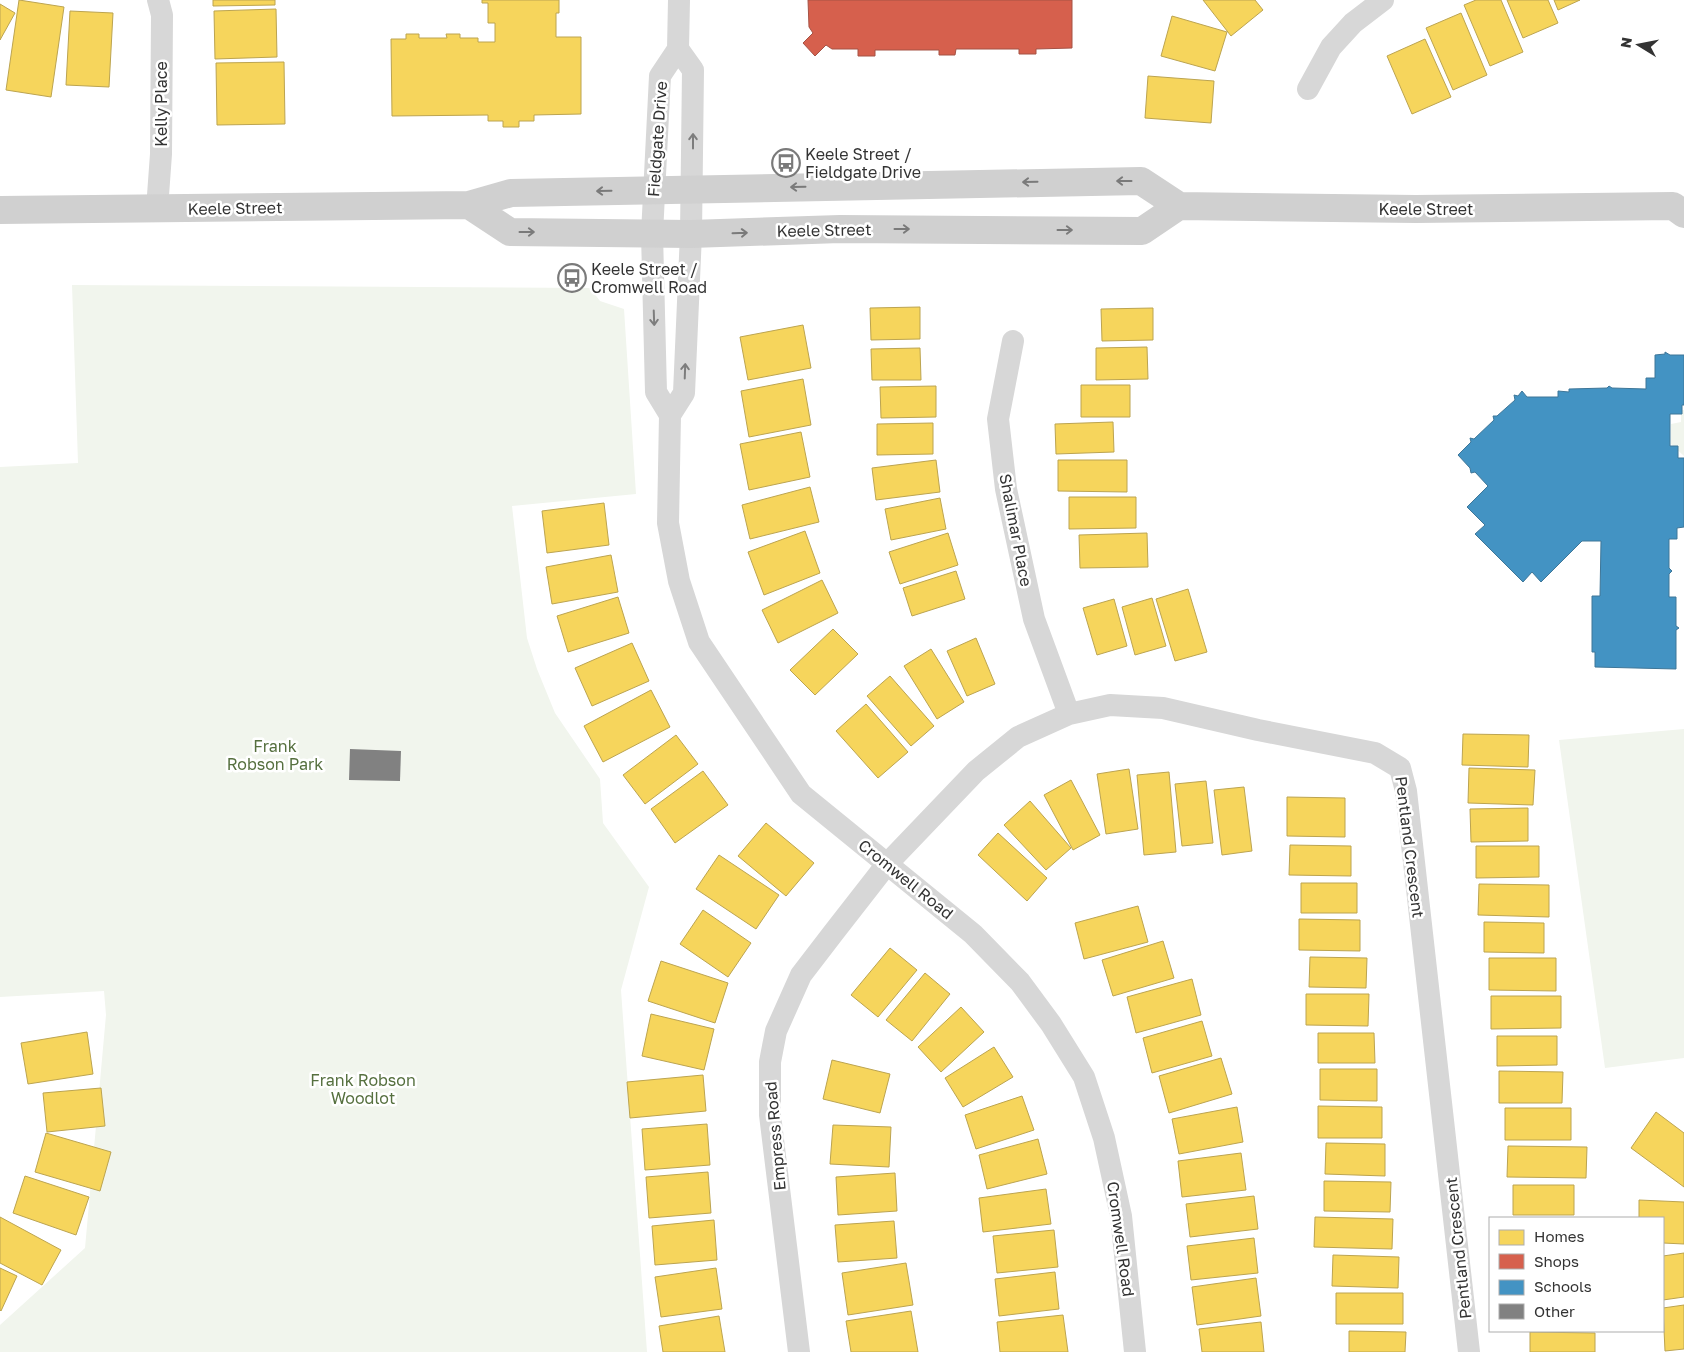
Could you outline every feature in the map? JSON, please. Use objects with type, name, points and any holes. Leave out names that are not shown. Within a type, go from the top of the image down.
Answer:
[{"type":"main road","name":"Keele Street","points":[[0,210],[469,205],[511,193],[1141,180],[1179,206],[1416,209],[1680,206]]},
{"type":"main road","name":"Keele Street","points":[[469,205],[510,232],[652,234],[840,229],[1142,231],[1179,206]]},
{"type":"street","name":"Kelly Place","points":[[157,209],[161,154],[162,15],[158,0]]},
{"type":"street","points":[[678,49],[679,0]]},
{"type":"street","points":[[1308,88],[1331,47],[1353,23],[1383,0]]},
{"type":"street","name":"Fieldgate Drive","points":[[652,234],[660,76],[678,49],[693,70],[691,234]]},
{"type":"street","points":[[652,234],[656,392],[670,415],[684,393],[691,234]]},
{"type":"street","name":"Shalimar Place","points":[[1013,340],[998,419],[1006,489],[1034,619],[1069,714]]},
{"type":"street","name":"Cromwell Road","points":[[670,415],[668,523],[679,582],[699,642],[801,794],[972,934],[1020,982],[1051,1024],[1084,1077],[1104,1138],[1121,1216],[1135,1352]]},
{"type":"street","name":"Pentland Crescent","points":[[887,864],[983,765],[1018,737],[1069,714],[1110,705],[1162,708],[1258,730],[1374,753],[1400,768],[1406,791],[1469,1352]]},
{"type":"street","name":"Empress Road","points":[[799,1352],[770,1115],[770,1062],[776,1031],[801,976],[887,864]]},
{"type":"green space","name":"Frank Robson Park","points":[[72,285],[590,288],[600,301],[624,309],[636,494],[512,506],[527,638],[537,669],[555,713],[600,779],[603,823],[649,887],[621,990],[647,1352],[0,1352],[0,1325],[85,1248],[106,1015],[104,991],[0,997],[0,467],[78,463]]},
{"type":"green space","points":[[1681,410],[1684,410],[1684,456],[1671,444],[1671,424],[1681,422]]},
{"type":"green space","points":[[1684,729],[1684,1058],[1605,1068],[1559,740]]},
{"type":"building: Homes","points":[[19,0],[64,7],[51,97],[6,90]]},
{"type":"building: Homes","points":[[213,0],[275,0],[275,5],[213,6]]},
{"type":"building: Homes","points":[[482,0],[559,0],[559,13],[556,13],[556,37],[581,37],[581,114],[534,115],[534,121],[519,121],[519,127],[503,127],[503,121],[488,121],[488,115],[392,116],[391,39],[406,39],[406,34],[419,34],[419,38],[447,38],[446,34],[460,34],[460,38],[478,38],[478,42],[495,42],[495,23],[488,23],[488,3],[482,3]]},
{"type":"building: Homes","points":[[1203,0],[1255,0],[1263,10],[1231,36]]},
{"type":"building: Homes","points":[[1476,0],[1501,0],[1523,52],[1490,66],[1464,5]]},
{"type":"building: Homes","points":[[1507,0],[1548,0],[1558,23],[1523,38]]},
{"type":"building: Homes","points":[[1554,0],[1580,0],[1558,10]]},
{"type":"building: Homes","points":[[0,4],[15,13],[0,40]]},
{"type":"building: Homes","points":[[276,9],[277,57],[215,59],[214,11]]},
{"type":"building: Homes","points":[[70,11],[113,13],[109,87],[66,85]]},
{"type":"building: Homes","points":[[1461,13],[1487,75],[1453,90],[1426,28]]},
{"type":"building: Homes","points":[[1172,16],[1227,32],[1215,71],[1161,56]]},
{"type":"building: Homes","points":[[1425,39],[1451,97],[1412,114],[1387,56]]},
{"type":"building: Homes","points":[[284,62],[285,124],[217,125],[216,63]]},
{"type":"building: Homes","points":[[1148,76],[1214,81],[1211,123],[1145,118]]},
{"type":"building: Homes","points":[[920,307],[920,339],[871,340],[870,308]]},
{"type":"building: Homes","points":[[1153,308],[1153,340],[1102,341],[1101,309]]},
{"type":"building: Homes","points":[[803,325],[811,368],[748,380],[740,337]]},
{"type":"building: Homes","points":[[1147,347],[1148,379],[1096,380],[1096,348]]},
{"type":"building: Homes","points":[[920,348],[921,380],[872,380],[871,349]]},
{"type":"building: Homes","points":[[803,379],[811,425],[749,437],[741,391]]},
{"type":"building: Homes","points":[[1081,385],[1130,385],[1130,417],[1081,417]]},
{"type":"building: Homes","points":[[936,386],[936,417],[881,418],[880,387]]},
{"type":"building: Homes","points":[[1113,422],[1114,452],[1056,454],[1055,424]]},
{"type":"building: Homes","points":[[933,423],[933,454],[877,455],[877,424]]},
{"type":"building: Homes","points":[[801,432],[810,477],[749,490],[740,444]]},
{"type":"building: Homes","points":[[936,460],[940,492],[876,500],[872,468]]},
{"type":"building: Homes","points":[[1058,460],[1127,460],[1127,492],[1058,491]]},
{"type":"building: Homes","points":[[810,487],[819,522],[750,539],[742,505]]},
{"type":"building: Homes","points":[[1069,497],[1136,497],[1136,528],[1069,529]]},
{"type":"building: Homes","points":[[940,498],[946,529],[891,540],[885,509]]},
{"type":"building: Homes","points":[[604,503],[609,545],[547,553],[542,511]]},
{"type":"building: Homes","points":[[805,531],[820,573],[764,595],[748,552]]},
{"type":"building: Homes","points":[[948,533],[958,565],[900,584],[889,552]]},
{"type":"building: Homes","points":[[1147,533],[1148,567],[1080,568],[1079,535]]},
{"type":"building: Homes","points":[[611,555],[618,592],[552,604],[546,567]]},
{"type":"building: Homes","points":[[956,571],[965,599],[912,616],[903,588]]},
{"type":"building: Homes","points":[[822,580],[838,613],[778,643],[762,610]]},
{"type":"building: Homes","points":[[1188,589],[1207,652],[1175,661],[1156,599]]},
{"type":"building: Homes","points":[[618,597],[629,633],[568,652],[557,616]]},
{"type":"building: Homes","points":[[1152,598],[1166,646],[1135,655],[1122,607]]},
{"type":"building: Homes","points":[[1114,599],[1127,646],[1097,655],[1083,608]]},
{"type":"building: Homes","points":[[833,629],[858,654],[815,695],[790,670]]},
{"type":"building: Homes","points":[[976,638],[995,684],[967,696],[947,651]]},
{"type":"building: Homes","points":[[632,643],[649,681],[592,706],[575,668]]},
{"type":"building: Homes","points":[[931,649],[964,702],[937,719],[904,666]]},
{"type":"building: Homes","points":[[890,676],[934,726],[911,746],[867,696]]},
{"type":"building: Homes","points":[[651,690],[670,727],[603,762],[584,726]]},
{"type":"building: Homes","points":[[866,704],[908,752],[878,778],[836,731]]},
{"type":"building: Homes","points":[[1463,734],[1529,735],[1528,767],[1462,765]]},
{"type":"building: Homes","points":[[676,735],[698,764],[645,804],[623,775]]},
{"type":"building: Homes","points":[[1469,768],[1535,770],[1533,805],[1468,803]]},
{"type":"building: Homes","points":[[1129,769],[1138,829],[1106,834],[1097,774]]},
{"type":"building: Homes","points":[[703,771],[728,805],[675,843],[651,809]]},
{"type":"building: Homes","points":[[1169,772],[1176,852],[1144,855],[1137,775]]},
{"type":"building: Homes","points":[[1071,780],[1100,835],[1073,850],[1044,795]]},
{"type":"building: Homes","points":[[1206,781],[1213,843],[1182,846],[1175,784]]},
{"type":"building: Homes","points":[[1244,787],[1252,851],[1222,855],[1214,790]]},
{"type":"building: Homes","points":[[1287,797],[1345,798],[1345,837],[1287,836]]},
{"type":"building: Homes","points":[[1030,801],[1071,848],[1046,870],[1004,825]]},
{"type":"building: Homes","points":[[1528,808],[1528,841],[1471,842],[1470,809]]},
{"type":"building: Homes","points":[[766,823],[814,863],[786,896],[738,856]]},
{"type":"building: Homes","points":[[998,833],[1047,878],[1027,901],[978,855]]},
{"type":"building: Homes","points":[[1290,845],[1351,846],[1351,876],[1289,875]]},
{"type":"building: Homes","points":[[1476,846],[1539,846],[1539,877],[1476,878]]},
{"type":"building: Homes","points":[[719,855],[779,895],[756,929],[696,889]]},
{"type":"building: Homes","points":[[1301,883],[1357,883],[1357,913],[1301,913]]},
{"type":"building: Homes","points":[[1479,884],[1549,885],[1549,917],[1478,915]]},
{"type":"building: Homes","points":[[1138,906],[1148,942],[1084,959],[1075,923]]},
{"type":"building: Homes","points":[[703,910],[751,943],[728,977],[680,944]]},
{"type":"building: Homes","points":[[1299,919],[1360,920],[1360,951],[1299,950]]},
{"type":"building: Homes","points":[[1484,922],[1544,923],[1544,953],[1484,952]]},
{"type":"building: Homes","points":[[1163,941],[1174,978],[1113,996],[1102,960]]},
{"type":"building: Homes","points":[[890,948],[917,970],[878,1017],[851,995]]},
{"type":"building: Homes","points":[[1310,957],[1367,958],[1366,988],[1309,987]]},
{"type":"building: Homes","points":[[1489,958],[1556,958],[1556,991],[1489,990]]},
{"type":"building: Homes","points":[[661,961],[728,983],[715,1023],[648,1001]]},
{"type":"building: Homes","points":[[925,973],[950,994],[912,1041],[886,1020]]},
{"type":"building: Homes","points":[[1192,979],[1201,1015],[1136,1033],[1127,997]]},
{"type":"building: Homes","points":[[1306,994],[1369,994],[1368,1026],[1306,1025]]},
{"type":"building: Homes","points":[[1491,996],[1561,996],[1561,1028],[1491,1029]]},
{"type":"building: Homes","points":[[961,1007],[984,1032],[941,1072],[918,1047]]},
{"type":"building: Homes","points":[[651,1014],[714,1029],[704,1070],[642,1056]]},
{"type":"building: Homes","points":[[1202,1021],[1212,1056],[1152,1073],[1143,1038]]},
{"type":"building: Homes","points":[[87,1032],[93,1074],[28,1084],[21,1043]]},
{"type":"building: Homes","points":[[1318,1033],[1374,1033],[1375,1063],[1318,1063]]},
{"type":"building: Homes","points":[[1497,1036],[1557,1036],[1557,1065],[1497,1066]]},
{"type":"building: Homes","points":[[994,1047],[1013,1077],[963,1107],[945,1078]]},
{"type":"building: Homes","points":[[1221,1058],[1232,1094],[1169,1113],[1159,1076]]},
{"type":"building: Homes","points":[[832,1060],[890,1074],[880,1113],[823,1099]]},
{"type":"building: Homes","points":[[1320,1069],[1377,1069],[1377,1101],[1320,1100]]},
{"type":"building: Homes","points":[[1499,1071],[1563,1072],[1562,1103],[1499,1103]]},
{"type":"building: Homes","points":[[703,1075],[706,1111],[630,1118],[627,1082]]},
{"type":"building: Homes","points":[[101,1088],[105,1126],[47,1132],[43,1093]]},
{"type":"building: Homes","points":[[1022,1096],[1034,1130],[976,1149],[965,1115]]},
{"type":"building: Homes","points":[[1318,1106],[1382,1107],[1382,1138],[1318,1138]]},
{"type":"building: Homes","points":[[1237,1107],[1243,1142],[1179,1154],[1172,1119]]},
{"type":"building: Homes","points":[[1505,1108],[1571,1108],[1571,1140],[1505,1140]]},
{"type":"building: Homes","points":[[1656,1112],[1684,1133],[1684,1187],[1631,1148]]},
{"type":"building: Homes","points":[[707,1124],[710,1165],[645,1170],[642,1129]]},
{"type":"building: Homes","points":[[833,1125],[891,1127],[889,1167],[830,1164]]},
{"type":"building: Homes","points":[[46,1133],[111,1152],[100,1191],[35,1172]]},
{"type":"building: Homes","points":[[1038,1139],[1047,1174],[987,1189],[979,1155]]},
{"type":"building: Homes","points":[[1326,1143],[1385,1144],[1385,1176],[1325,1174]]},
{"type":"building: Homes","points":[[1508,1146],[1587,1147],[1586,1178],[1507,1177]]},
{"type":"building: Homes","points":[[1241,1153],[1246,1190],[1182,1197],[1178,1161]]},
{"type":"building: Homes","points":[[708,1172],[711,1213],[649,1218],[646,1177]]},
{"type":"building: Homes","points":[[895,1173],[897,1211],[838,1215],[836,1177]]},
{"type":"building: Homes","points":[[25,1176],[89,1197],[76,1235],[13,1213]]},
{"type":"building: Homes","points":[[1324,1181],[1391,1182],[1390,1212],[1324,1211]]},
{"type":"building: Homes","points":[[1513,1185],[1574,1185],[1574,1215],[1513,1215]]},
{"type":"building: Homes","points":[[1046,1189],[1051,1224],[983,1232],[979,1198]]},
{"type":"building: Homes","points":[[1254,1196],[1258,1229],[1190,1237],[1186,1204]]},
{"type":"building: Homes","points":[[1639,1200],[1684,1202],[1684,1244],[1664,1243],[1664,1217],[1639,1217]]},
{"type":"building: Homes","points":[[0,1217],[61,1250],[42,1285],[0,1263]]},
{"type":"building: Homes","points":[[1315,1217],[1393,1219],[1392,1249],[1314,1247]]},
{"type":"building: Homes","points":[[714,1220],[717,1260],[655,1265],[652,1226]]},
{"type":"building: Homes","points":[[894,1221],[897,1258],[838,1262],[835,1225]]},
{"type":"building: Homes","points":[[1054,1230],[1058,1267],[997,1273],[993,1236]]},
{"type":"building: Homes","points":[[1254,1238],[1258,1273],[1191,1280],[1187,1246]]},
{"type":"building: Homes","points":[[1684,1253],[1684,1297],[1664,1300],[1664,1256]]},
{"type":"building: Homes","points":[[1333,1255],[1399,1257],[1398,1288],[1332,1286]]},
{"type":"building: Homes","points":[[906,1263],[913,1305],[848,1315],[842,1273]]},
{"type":"building: Homes","points":[[0,1268],[17,1276],[1,1311],[0,1310]]},
{"type":"building: Homes","points":[[716,1268],[722,1309],[661,1317],[655,1277]]},
{"type":"building: Homes","points":[[1055,1272],[1059,1309],[999,1316],[995,1279]]},
{"type":"building: Homes","points":[[1256,1278],[1261,1316],[1197,1325],[1192,1287]]},
{"type":"building: Homes","points":[[1336,1293],[1403,1293],[1403,1324],[1336,1324]]},
{"type":"building: Homes","points":[[1684,1305],[1684,1349],[1665,1351],[1664,1308]]},
{"type":"building: Homes","points":[[911,1311],[918,1352],[851,1352],[846,1321]]},
{"type":"building: Homes","points":[[1063,1315],[1068,1352],[1000,1352],[997,1322]]},
{"type":"building: Homes","points":[[719,1316],[725,1352],[663,1352],[659,1326]]},
{"type":"building: Homes","points":[[1261,1322],[1264,1352],[1202,1352],[1199,1329]]},
{"type":"building: Homes","points":[[1349,1331],[1406,1332],[1405,1352],[1349,1352]]},
{"type":"building: Homes","points":[[1530,1332],[1595,1333],[1595,1352],[1530,1352]]},
{"type":"building: Shops","points":[[808,0],[1072,0],[1072,48],[1036,49],[1036,54],[1019,54],[1019,49],[956,49],[955,55],[939,55],[939,50],[875,50],[875,56],[858,56],[858,49],[832,49],[826,45],[815,56],[803,43],[813,33],[809,27]]},
{"type":"building: Schools","points":[[1665,352],[1670,355],[1684,355],[1684,405],[1682,405],[1682,414],[1670,414],[1670,446],[1678,446],[1678,458],[1684,458],[1684,527],[1677,528],[1677,539],[1669,539],[1669,568],[1672,571],[1669,574],[1669,597],[1676,597],[1676,626],[1679,628],[1676,630],[1676,669],[1595,667],[1595,652],[1592,652],[1592,596],[1600,596],[1601,541],[1582,541],[1541,582],[1532,572],[1523,582],[1475,534],[1485,525],[1467,507],[1488,486],[1475,472],[1471,473],[1470,468],[1458,455],[1471,442],[1470,438],[1474,439],[1494,420],[1493,416],[1497,416],[1515,400],[1514,395],[1518,396],[1522,391],[1527,397],[1558,397],[1558,391],[1569,392],[1569,389],[1607,388],[1609,386],[1612,388],[1646,389],[1646,378],[1655,378],[1655,355],[1665,354]]},
{"type":"building: Other","points":[[350,749],[401,751],[400,781],[349,780]]},
{"type":"place","name":"Keele Street / Fieldgate Drive","points":[[786,163]]},
{"type":"place","name":"Keele Street / Cromwell Road","points":[[572,278]]},
{"type":"park label","name":"Frank Robson Woodlot","points":[[363,1089]]}]
